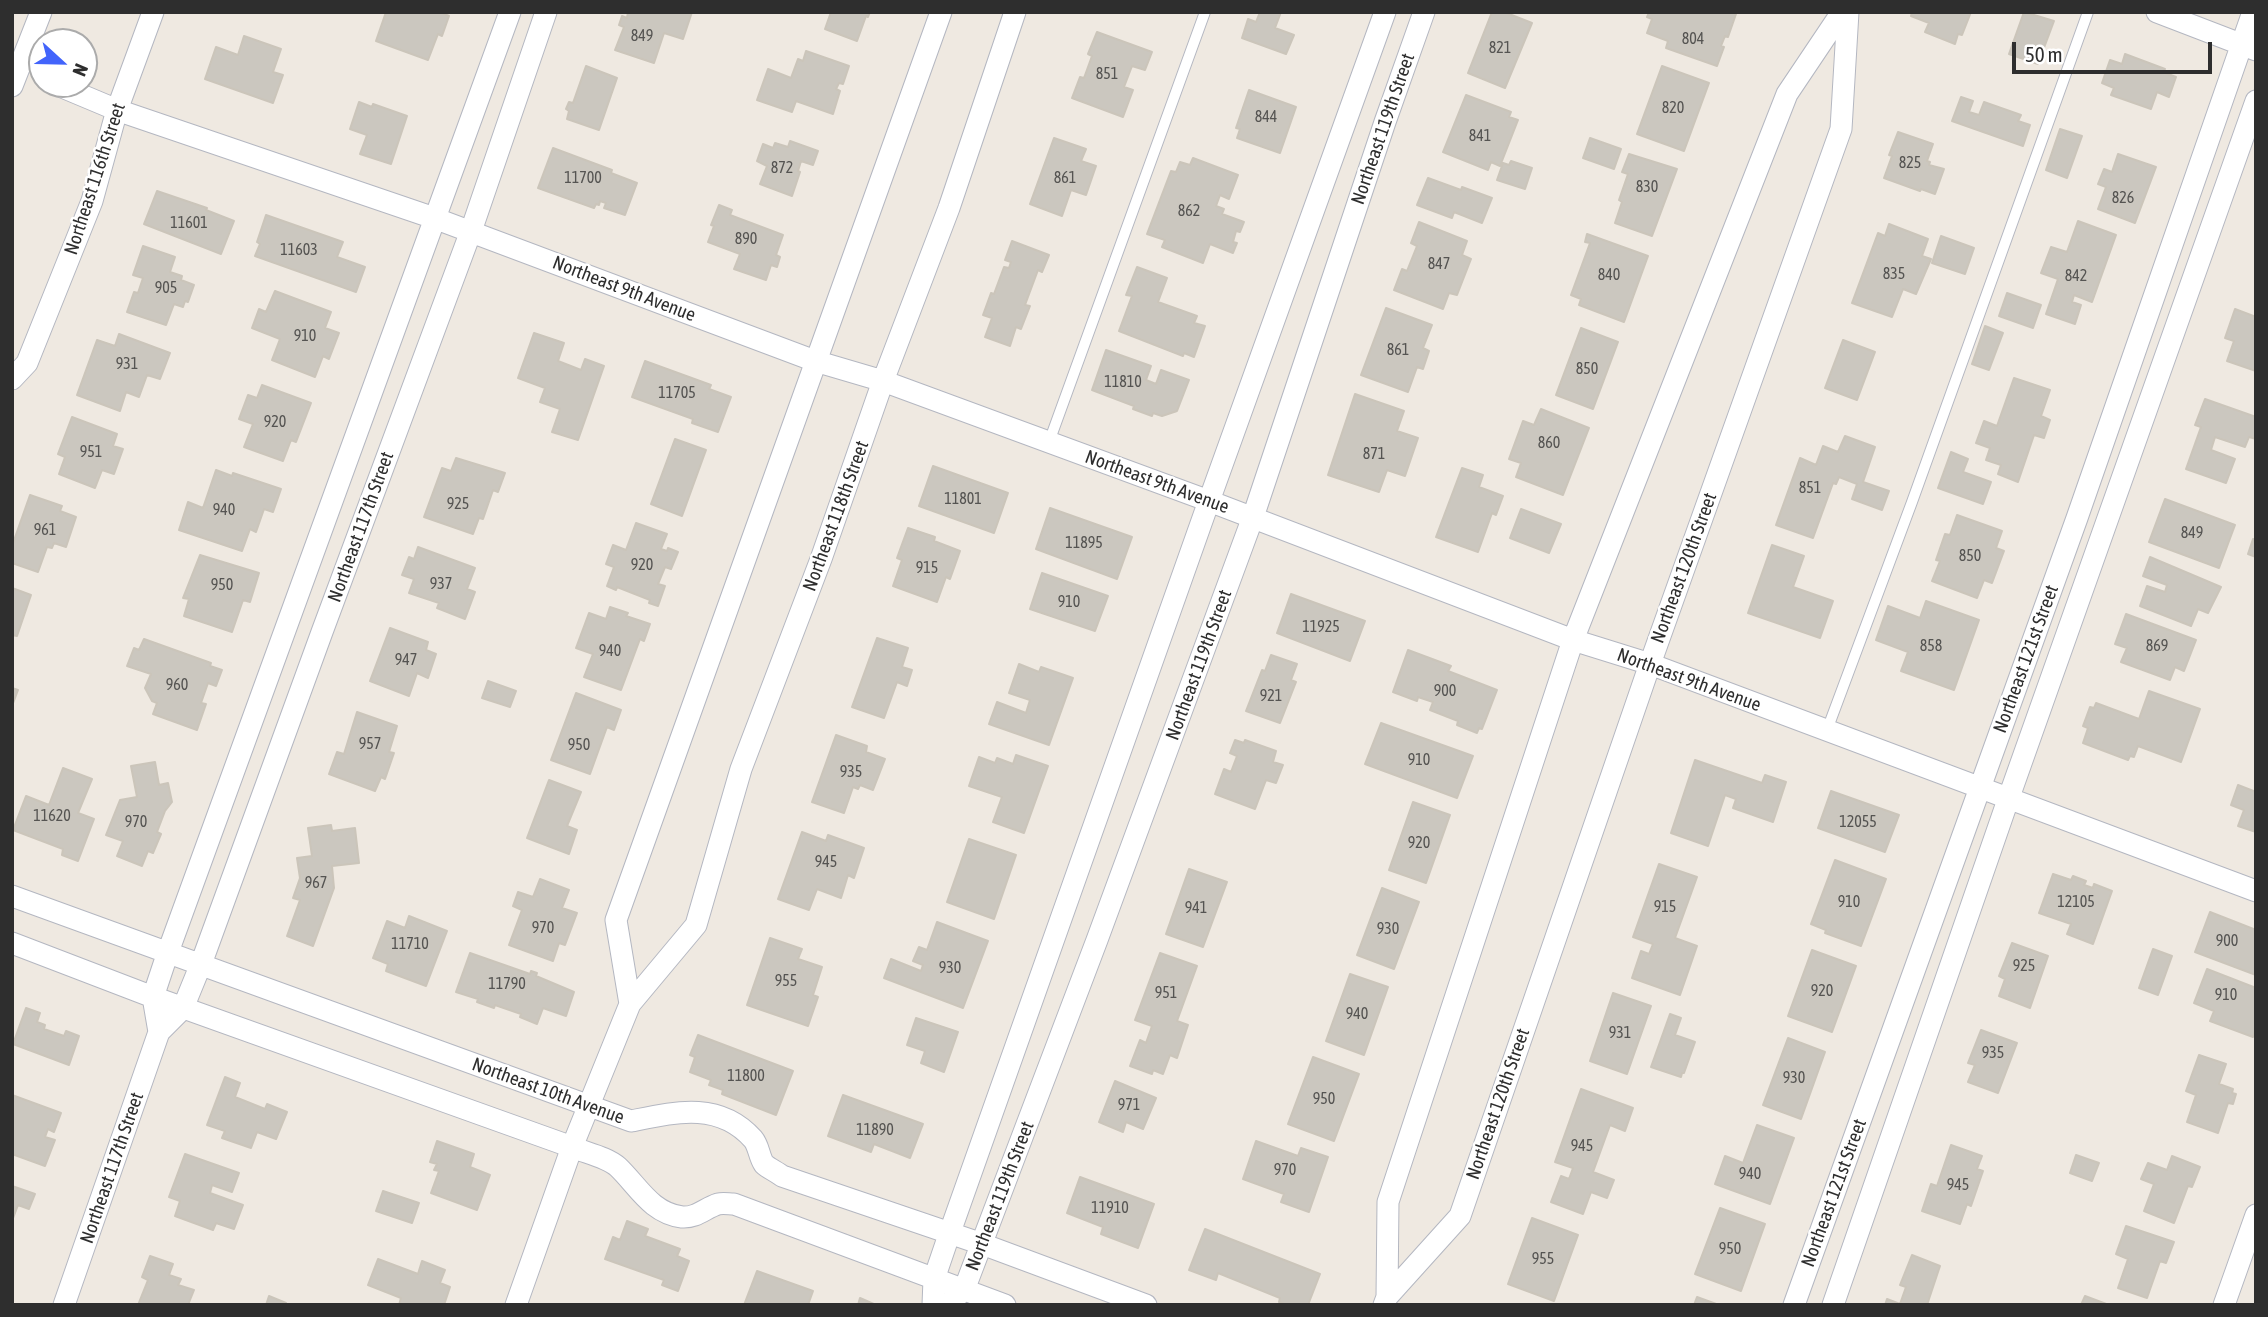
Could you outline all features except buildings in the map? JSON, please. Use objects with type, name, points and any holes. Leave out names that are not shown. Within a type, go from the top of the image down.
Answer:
[{"type":"street","points":[[14,74],[41,12]]},
{"type":"street","name":"Northeast 116th Street","points":[[12,379],[27,363],[92,201],[117,110],[153,12]]},
{"type":"street","name":"Northeast 117th Street","points":[[159,1032],[153,998],[168,952],[510,12]]},
{"type":"street","name":"Northeast 117th Street","points":[[64,1305],[159,1032],[183,1008],[201,964],[471,231],[546,12]]},
{"type":"street","points":[[630,1004],[616,920],[941,12]]},
{"type":"street","name":"Northeast 118th Street","points":[[516,1305],[572,1147],[630,1004],[696,925],[741,769],[949,208],[1015,12]]},
{"type":"street","name":"Northeast 119th Street","points":[[933,1305],[934,1279],[950,1233],[1385,12]]},
{"type":"street","name":"Northeast 119th Street","points":[[947,1305],[964,1290],[1097,940],[1253,517],[1424,12]]},
{"type":"street","name":"Northeast 120th Street","points":[[1386,1301],[1388,1202],[1573,640],[1787,94],[1842,12]]},
{"type":"street","name":"Northeast 120th Street","points":[[1386,1301],[1460,1216],[1650,664],[1841,130],[1848,12]]},
{"type":"street","points":[[2157,12],[2249,47]]},
{"type":"street","name":"Northeast 121st Street","points":[[1794,1305],[1979,786],[2249,47],[2253,12]]},
{"type":"street","name":"Northeast 9th Avenue","points":[[88,98],[471,231],[815,361],[884,381],[1209,500],[1573,640],[1650,664],[2256,891]]},
{"type":"street","name":"Northeast 121st Street","points":[[1833,1305],[2256,101]]},
{"type":"street","name":"Northeast 10th Avenue","points":[[12,896],[631,1121],[672,1112],[711,1114],[728,1118],[756,1143],[765,1164],[782,1176],[982,1244],[1146,1305]]},
{"type":"street","points":[[12,943],[153,998],[616,1165],[645,1198],[657,1208],[673,1215],[699,1215],[720,1203],[734,1204],[1005,1305]]},
{"type":"street","points":[[2224,1305],[2256,1215]]},
{"type":"lane","points":[[1049,442],[1205,12]]},
{"type":"lane","points":[[1827,730],[1917,489],[2088,12]]}]
